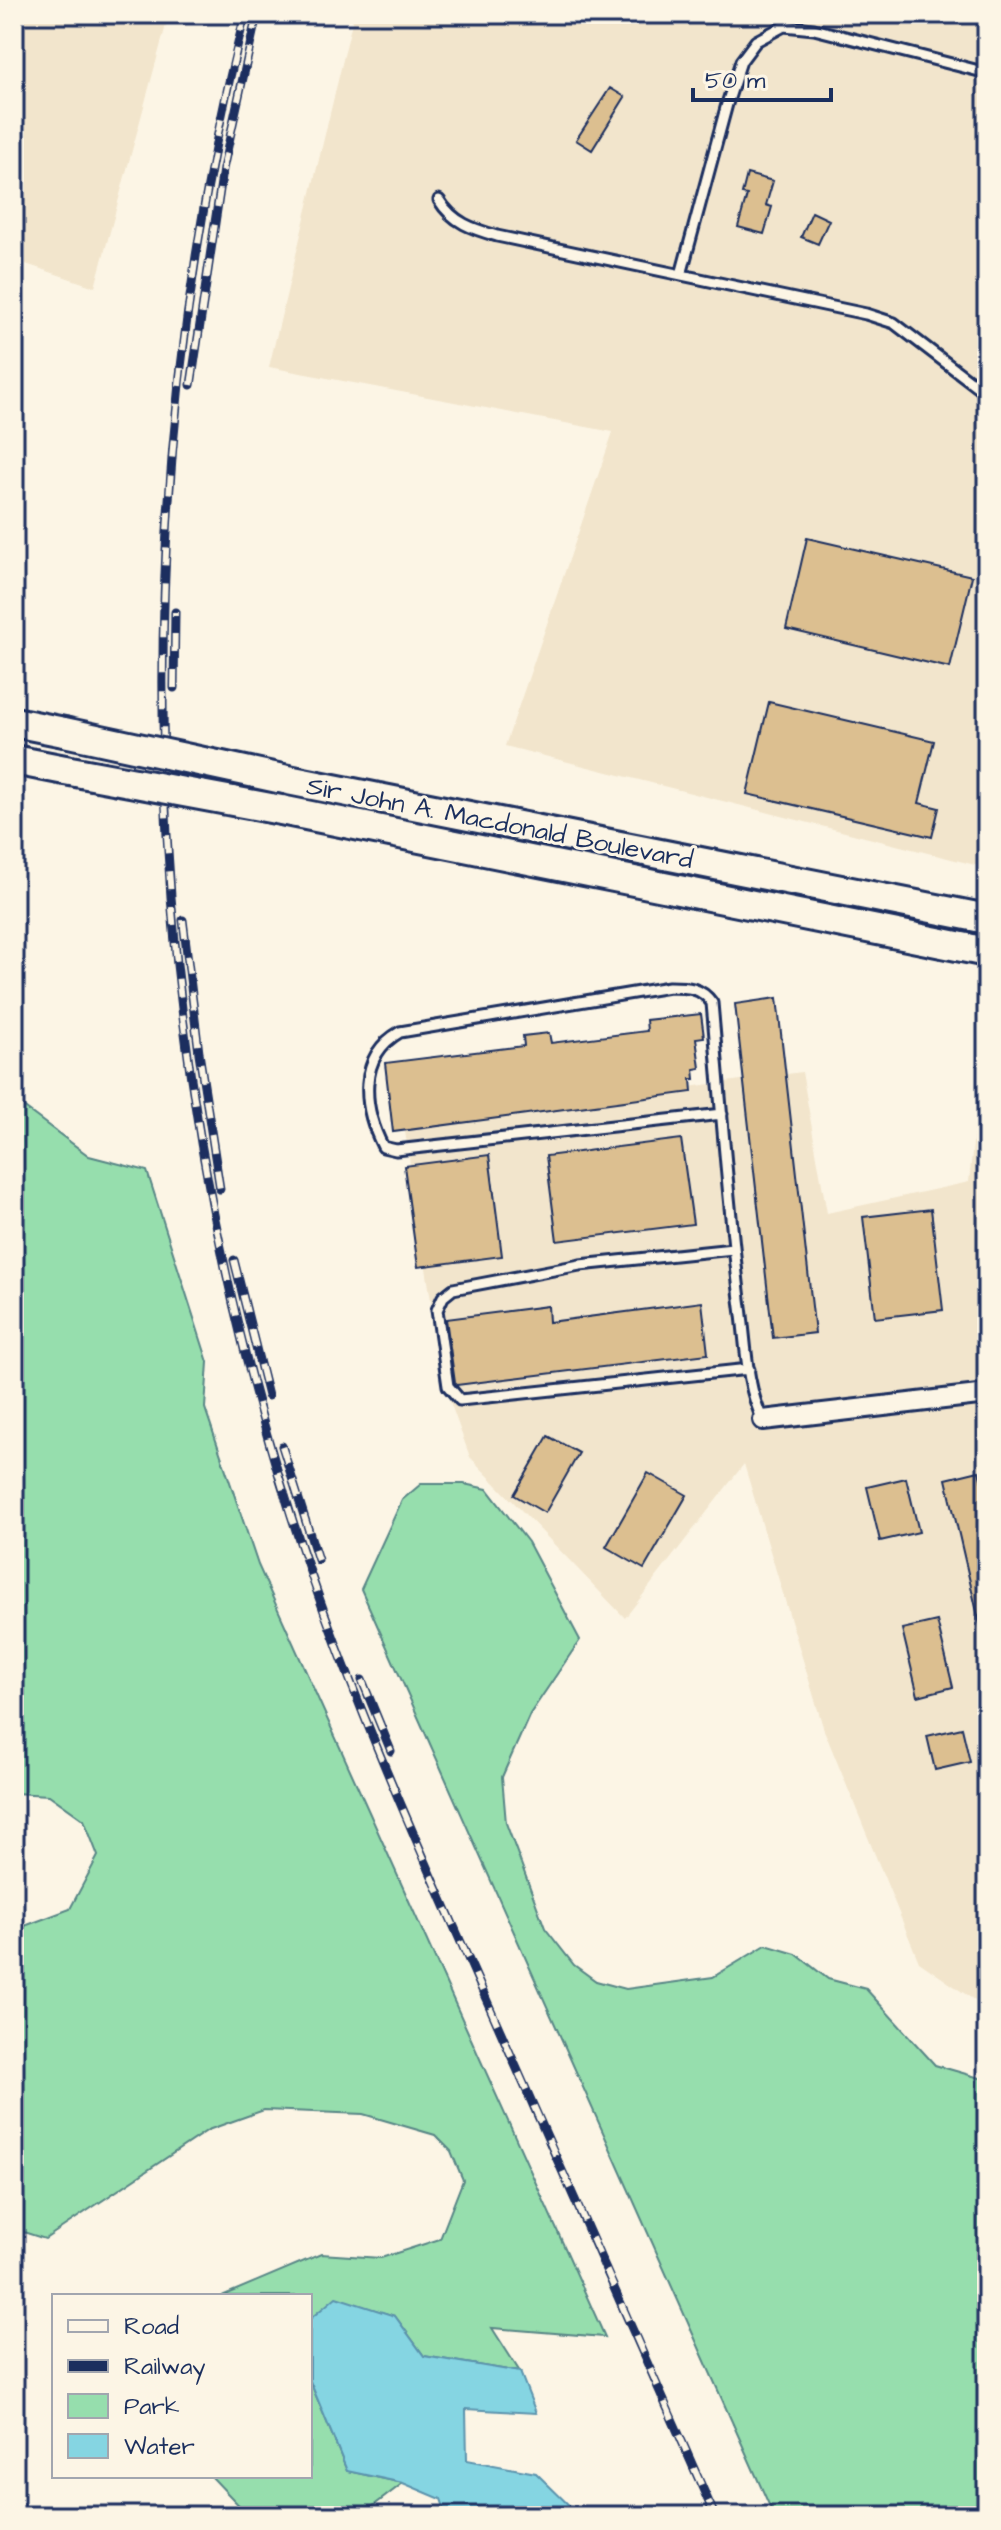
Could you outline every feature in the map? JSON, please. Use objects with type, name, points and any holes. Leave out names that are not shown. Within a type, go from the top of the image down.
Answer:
[{"type":"main road","name":"Sir John A. Macdonald Boulevard","points":[[14,722],[278,778],[987,919]]},
{"type":"main road","name":"Sir John A. Macdonald Boulevard","points":[[14,760],[281,810],[987,952]]},
{"type":"street","points":[[763,1420],[987,1394]]},
{"type":"lane","points":[[681,275],[727,104],[741,61],[756,41],[784,26],[814,29],[987,73]]},
{"type":"lane","points":[[439,200],[445,210],[465,227],[866,314],[894,323],[987,394]]},
{"type":"lane","points":[[722,1114],[396,1150],[383,1147],[374,1129],[367,1095],[369,1068],[387,1039],[400,1032],[669,987],[693,988],[706,994],[712,1003],[722,1114],[733,1249],[749,1369],[756,1406],[763,1420]]},
{"type":"lane","points":[[733,1249],[580,1265],[453,1289],[443,1297],[437,1310],[438,1324],[448,1386],[460,1400],[749,1369]]},
{"type":"shaded area","points":[[14,14],[169,14],[95,287],[14,260]]},
{"type":"shaded area","points":[[354,14],[987,14],[987,868],[505,746],[613,432],[269,367]]},
{"type":"shaded area","points":[[987,1010],[987,2009],[919,1962],[824,1730],[744,1464],[625,1618],[470,1457],[444,1385],[404,1125],[802,1072],[827,1213],[969,1182]]},
{"type":"green space","points":[[14,1100],[89,1156],[147,1171],[208,1362],[205,1408],[258,1565],[605,2337],[492,2328],[520,2372],[424,2356],[395,2316],[336,2298],[312,2317],[312,2294],[227,2294],[321,2254],[381,2258],[440,2239],[463,2180],[451,2151],[435,2135],[363,2114],[264,2110],[208,2130],[45,2239],[14,2229],[14,1930],[70,1909],[98,1856],[84,1820],[49,1795],[14,1793]]},
{"type":"green space","points":[[421,1484],[464,1484],[487,1489],[528,1542],[580,1640],[530,1714],[502,1777],[506,1823],[545,1928],[574,1965],[596,1981],[626,1989],[713,1977],[766,1945],[796,1954],[828,1979],[866,1989],[935,2065],[987,2080],[987,2516],[774,2516],[361,1589],[402,1500]]},
{"type":"green space","points":[[312,2386],[347,2471],[403,2483],[360,2516],[249,2516],[213,2478],[312,2478]]},
{"type":"water","points":[[336,2297],[395,2316],[424,2356],[520,2372],[536,2413],[466,2409],[467,2460],[536,2473],[580,2516],[447,2516],[441,2499],[403,2483],[347,2471],[312,2386],[312,2317]]},
{"type":"building","points":[[610,88],[625,97],[592,150],[576,140]]},
{"type":"building","points":[[747,174],[773,181],[766,205],[772,207],[764,234],[738,227],[747,195],[742,194]]},
{"type":"building","points":[[812,212],[829,220],[818,244],[801,237]]},
{"type":"building","points":[[807,538],[972,576],[950,668],[786,629]]},
{"type":"building","points":[[769,702],[934,741],[919,803],[939,808],[932,837],[747,794]]},
{"type":"building","points":[[777,998],[815,1333],[773,1338],[735,1004]]},
{"type":"building","points":[[701,1014],[704,1037],[696,1038],[700,1068],[694,1069],[692,1092],[393,1132],[385,1063],[524,1046],[523,1036],[549,1033],[551,1043],[647,1031],[646,1020]]},
{"type":"building","points":[[681,1139],[693,1224],[557,1241],[546,1156]]},
{"type":"building","points":[[489,1155],[502,1256],[418,1267],[404,1166]]},
{"type":"building","points":[[931,1209],[943,1310],[875,1318],[863,1217]]},
{"type":"building","points":[[702,1302],[708,1354],[455,1383],[446,1319],[548,1306],[549,1322]]},
{"type":"building","points":[[548,1436],[579,1453],[545,1513],[514,1495]]},
{"type":"building","points":[[979,1471],[987,1503],[987,1628],[981,1629],[946,1479]]},
{"type":"building","points":[[648,1473],[687,1495],[644,1569],[606,1547]]},
{"type":"building","points":[[906,1478],[919,1532],[880,1541],[867,1487]]},
{"type":"building","points":[[937,1621],[953,1687],[918,1696],[902,1629]]},
{"type":"building","points":[[962,1728],[970,1762],[935,1770],[927,1736]]},
{"type":"railway","points":[[245,14],[205,200],[179,388],[165,578],[164,768],[176,957],[202,1145],[240,1331],[291,1515],[334,1638],[434,1881],[715,2516]]},
{"type":"railway","points":[[191,385],[223,169],[257,14]]},
{"type":"railway","points":[[174,688],[175,612]]},
{"type":"railway","points":[[183,920],[220,1189]]},
{"type":"railway","points":[[234,1260],[268,1396]]},
{"type":"railway","points":[[282,1446],[318,1560]]},
{"type":"railway","points":[[362,1680],[391,1751]]}]
